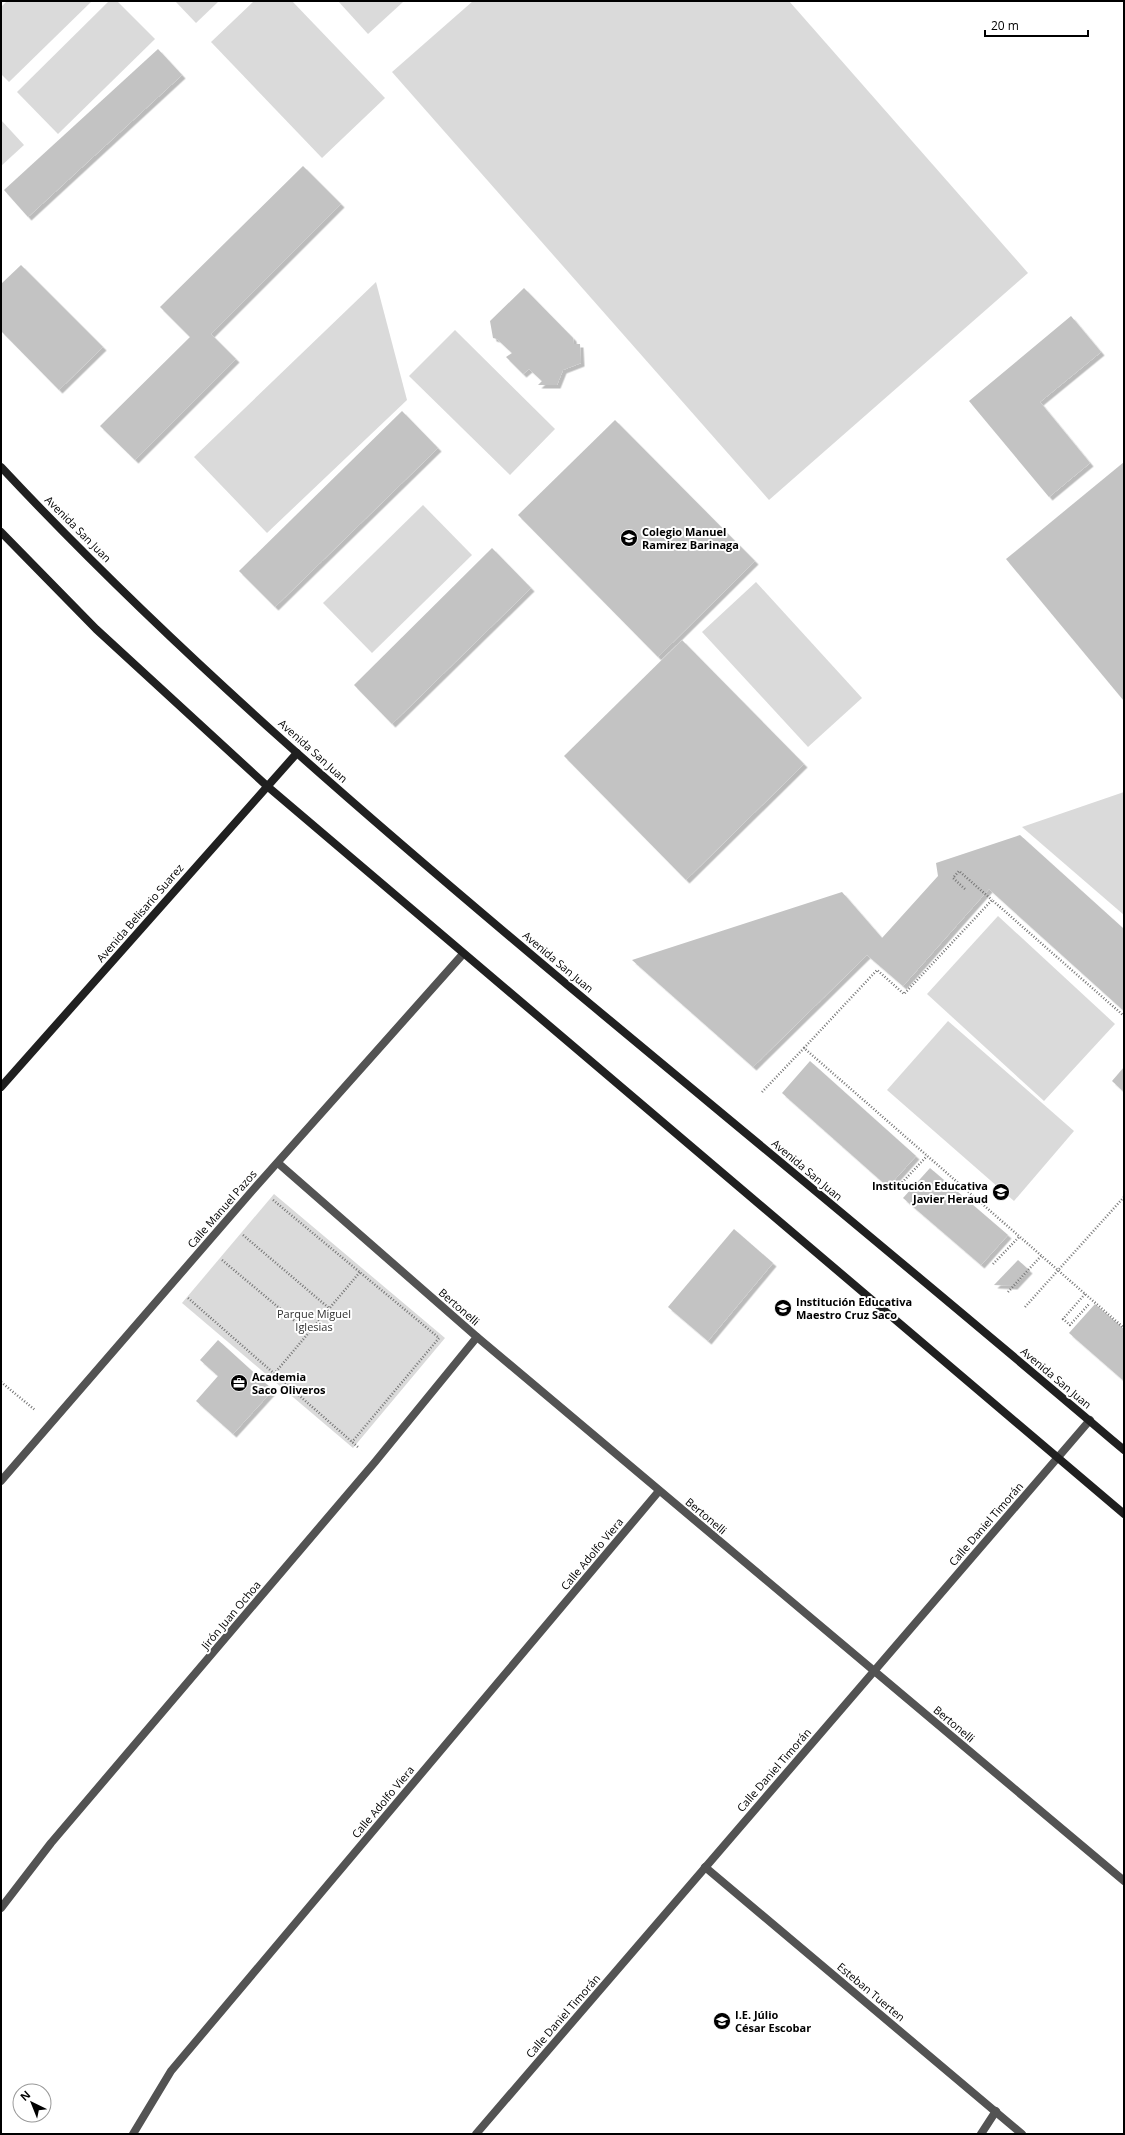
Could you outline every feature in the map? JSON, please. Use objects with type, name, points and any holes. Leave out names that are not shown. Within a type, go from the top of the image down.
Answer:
[{"type":"main road","name":"Avenida San Juan","points":[[1,467],[128,595],[297,752],[496,925],[1090,1420],[1124,1450]]},
{"type":"main road","points":[[1,532],[96,629],[267,786],[1124,1514]]},
{"type":"main road","name":"Avenida Belisario Suarez","points":[[1,1087],[297,752]]},
{"type":"street","name":"Calle Manuel Pazos","points":[[1,1481],[50,1422],[463,954]]},
{"type":"street","name":"Bertonelli","points":[[278,1162],[477,1337],[659,1492],[1124,1881]]},
{"type":"street","name":"Jirón Juan Ochoa","points":[[1,1908],[51,1843],[375,1462],[477,1337]]},
{"type":"street","name":"Calle Daniel Timorán","points":[[476,2134],[1090,1420]]},
{"type":"street","name":"Calle Adolfo Viera","points":[[134,2134],[171,2071],[659,1492]]},
{"type":"street","name":"Esteban Tuerten","points":[[705,1867],[1022,2134]]},
{"type":"street","points":[[981,2134],[996,2111]]},
{"type":"path","points":[[965,889],[953,878],[959,871],[1124,1016]]},
{"type":"path","points":[[762,1092],[877,970],[904,994],[992,900]]},
{"type":"path","points":[[804,1048],[1124,1328]]},
{"type":"path","points":[[896,1189],[927,1156]]},
{"type":"path","points":[[1025,1307],[1124,1197]]},
{"type":"path","points":[[267,1205],[272,1200],[440,1338],[352,1442]]},
{"type":"path","points":[[239,1240],[248,1229]]},
{"type":"path","points":[[243,1235],[330,1309]]},
{"type":"path","points":[[993,1264],[1019,1237]]},
{"type":"path","points":[[217,1266],[226,1255]]},
{"type":"path","points":[[1008,1292],[1041,1256]]},
{"type":"path","points":[[222,1260],[309,1332]]},
{"type":"path","points":[[274,1374],[360,1272]]},
{"type":"path","points":[[171,1284],[375,1462]]},
{"type":"path","points":[[189,1299],[194,1294]]},
{"type":"path","points":[[1085,1294],[1063,1319],[1070,1325],[1089,1304]]},
{"type":"path","points":[[1,1382],[50,1422]]},
{"type":"green space","points":[[7,1],[92,1],[9,82],[1,74],[1,7]]},
{"type":"green space","points":[[109,1],[117,1],[155,39],[58,134],[17,92]]},
{"type":"green space","points":[[175,1],[219,1],[196,23]]},
{"type":"green space","points":[[254,1],[292,1],[385,98],[322,158],[211,42]]},
{"type":"green space","points":[[338,1],[402,1],[403,2],[368,34]]},
{"type":"green space","points":[[473,1],[789,1],[1028,273],[769,500],[392,72]]},
{"type":"green space","points":[[1,120],[24,145],[1,166]]},
{"type":"green space","points":[[376,282],[407,400],[267,533],[194,457]]},
{"type":"green space","points":[[455,330],[555,429],[510,475],[409,376]]},
{"type":"green space","points":[[423,505],[472,555],[372,653],[323,603]]},
{"type":"green space","points":[[756,582],[862,698],[808,747],[702,632]]},
{"type":"green space","points":[[1124,792],[1124,915],[1022,827]]},
{"type":"green space","points":[[998,916],[1115,1024],[1044,1101],[927,994]]},
{"type":"green space","points":[[948,1021],[1074,1131],[1014,1201],[887,1090]]},
{"type":"green space","name":"Parque Miguel Iglesias","points":[[274,1194],[445,1338],[353,1448],[182,1303]]},
{"type":"building","points":[[158,49],[182,75],[28,217],[4,190]]},
{"type":"building","points":[[303,166],[341,204],[211,334],[236,359],[135,460],[100,426],[190,337],[160,307]]},
{"type":"building","points":[[21,265],[103,347],[59,390],[1,331],[1,284]]},
{"type":"building","points":[[524,288],[573,338],[574,344],[580,344],[581,363],[563,370],[557,385],[538,385],[542,381],[529,369],[523,374],[506,357],[512,353],[497,339],[493,338],[490,321]]},
{"type":"building","points":[[1071,316],[1101,352],[1040,402],[1090,463],[1049,497],[969,401]]},
{"type":"building","points":[[402,411],[438,448],[275,607],[239,571]]},
{"type":"building","points":[[615,420],[755,561],[658,657],[518,515]]},
{"type":"building","points":[[1124,462],[1124,701],[1006,559]]},
{"type":"building","points":[[492,548],[531,588],[392,724],[354,685]]},
{"type":"building","points":[[682,640],[804,764],[686,880],[564,756]]},
{"type":"building","points":[[1020,835],[1124,929],[1124,1011],[989,889],[903,986],[867,955],[753,1067],[632,960],[842,892],[882,938],[938,876],[936,863]]},
{"type":"building","points":[[810,1061],[916,1156],[888,1187],[782,1093]]},
{"type":"building","points":[[1124,1067],[1124,1092],[1112,1081]]},
{"type":"building","points":[[930,1168],[1008,1235],[981,1265],[903,1198]]},
{"type":"building","points":[[734,1229],[773,1263],[708,1341],[668,1307]]},
{"type":"building","points":[[1018,1260],[1029,1270],[1014,1286],[994,1285]]},
{"type":"building","points":[[1095,1304],[1124,1329],[1124,1381],[1069,1333]]},
{"type":"building","name":"Academia Saco Oliveros","points":[[218,1340],[273,1390],[233,1434],[196,1401],[218,1376],[200,1360]]},
{"type":"place","name":"Colegio Manuel Ramirez Barinaga","points":[[629,538]]},
{"type":"place","name":"Institución Educativa Javier Heraud","points":[[1001,1192]]},
{"type":"place","name":"Institución Educativa Maestro Cruz Saco","points":[[783,1308]]},
{"type":"place","name":"Academia Saco Oliveros","points":[[239,1383]]},
{"type":"place","name":"I.E. Júlio César Escobar","points":[[722,2021]]}]
